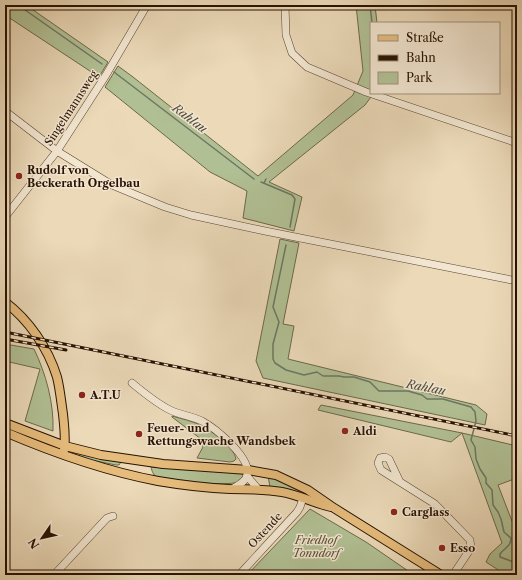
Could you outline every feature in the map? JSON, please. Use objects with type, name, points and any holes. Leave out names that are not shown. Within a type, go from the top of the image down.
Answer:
[{"type":"main road","points":[[5,302],[21,316],[32,329],[52,364],[57,378],[60,395],[65,446],[64,455]]},
{"type":"main road","points":[[5,423],[65,446],[101,455],[148,463],[248,473],[268,473],[308,490],[441,575]]},
{"type":"main road","points":[[5,432],[64,455],[137,477],[197,487],[258,489],[283,492],[334,508]]},
{"type":"street","name":"Singelmannsweg","points":[[5,217],[57,151],[106,75],[147,5]]},
{"type":"street","points":[[285,5],[286,35],[292,52],[307,67],[370,93]]},
{"type":"street","points":[[372,94],[517,143]]},
{"type":"street","points":[[5,111],[57,151],[112,185],[165,207],[191,215],[517,281]]},
{"type":"street","points":[[132,383],[152,399],[171,410],[198,419],[207,424],[234,446],[240,454],[248,473],[258,489]]},
{"type":"street","points":[[232,489],[244,480],[248,473]]},
{"type":"street","points":[[400,482],[435,504],[470,540],[471,548],[453,575]]},
{"type":"street","name":"Ostende","points":[[239,575],[297,512],[303,498]]},
{"type":"street","points":[[54,575],[107,518],[113,516]]},
{"type":"green space","points":[[5,5],[26,5],[108,62],[99,77],[5,15]]},
{"type":"green space","points":[[356,5],[375,5],[377,22],[370,22],[370,94],[373,94],[365,105],[269,182],[302,197],[294,231],[243,218],[247,191],[210,172],[105,87],[118,66],[258,176],[353,95],[363,71]]},
{"type":"green space","points":[[280,239],[299,243],[283,324],[294,326],[288,359],[476,405],[487,414],[485,425],[263,378],[256,361]]},
{"type":"green space","points":[[5,344],[34,349],[42,368],[51,399],[53,431],[25,421],[40,369],[5,361]]},
{"type":"green space","points":[[321,405],[462,433],[451,442],[318,410]]},
{"type":"green space","points":[[172,416],[195,423],[212,432],[227,445],[236,459],[230,462],[197,458],[203,447],[201,439]]},
{"type":"green space","points":[[462,433],[517,446],[517,478],[498,485],[517,534],[517,575],[506,575],[486,562],[490,554],[502,543]]},
{"type":"green space","points":[[71,452],[121,462],[119,465],[116,465],[82,458]]},
{"type":"green space","points":[[151,467],[242,472],[243,477],[240,481],[224,484],[184,482],[157,477],[152,471]]},
{"type":"green space","points":[[268,476],[283,481],[315,499],[270,487]]},
{"type":"green space","name":"Friedhof Tonndorf","points":[[310,509],[366,542],[414,575],[247,575]]},
{"type":"waterway","name":"Rahlau","points":[[18,5],[102,64]]},
{"type":"waterway","points":[[370,5],[372,22]]},
{"type":"waterway","name":"Rahlau","points":[[114,72],[254,179]]},
{"type":"waterway","name":"Rahlau","points":[[264,183],[266,179]]},
{"type":"waterway","name":"Rahlau","points":[[261,182],[292,195],[295,199],[290,227]]},
{"type":"waterway","name":"Rahlau","points":[[286,245],[273,307],[279,322],[273,344],[273,359],[275,363],[286,370],[304,375],[317,372],[323,376],[354,377],[370,382],[379,391],[408,391],[422,395],[427,399],[443,399],[471,407],[475,412],[476,421],[471,440],[475,447],[476,459],[486,478],[486,483],[492,490],[493,505],[501,519],[504,532],[511,538],[510,543],[500,554],[500,557],[517,565]]},
{"type":"railway","points":[[5,332],[517,436]]},
{"type":"railway","points":[[5,339],[66,350]]},
{"type":"place","name":"Rudolf von Beckerath Orgelbau","points":[[19,176]]},
{"type":"place","name":"A.T.U","points":[[82,395]]},
{"type":"place","name":"Aldi","points":[[345,431]]},
{"type":"place","name":"Feuer- und Rettungswache Wandsbek","points":[[139,434]]},
{"type":"place","name":"Carglass","points":[[394,512]]},
{"type":"place","name":"Esso","points":[[442,548]]}]
